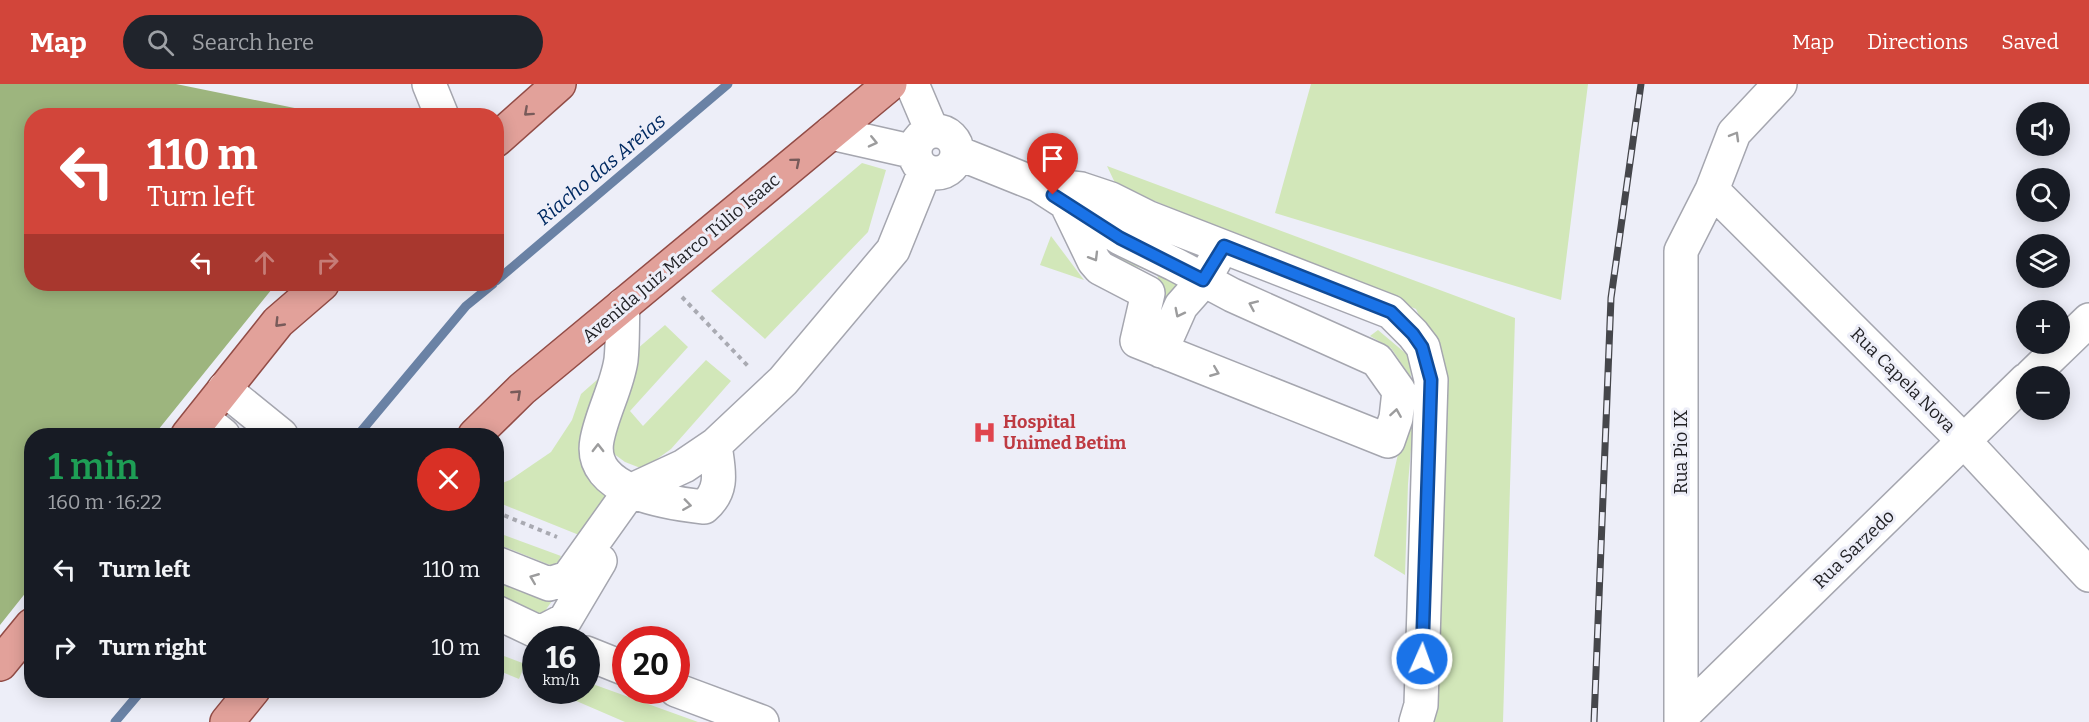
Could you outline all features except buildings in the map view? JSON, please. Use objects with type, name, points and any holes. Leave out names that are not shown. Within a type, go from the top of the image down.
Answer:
[{"type":"main road","points":[[504,133],[559,84]]},
{"type":"main road","name":"Avenida Juiz Marco Túlio Isaac","points":[[482,428],[522,389],[890,84]]},
{"type":"main road","points":[[204,428],[224,389],[278,322],[314,291]]},
{"type":"main road","points":[[0,664],[24,635]]},
{"type":"main road","points":[[227,722],[246,698]]},
{"type":"street","points":[[429,84],[439,108]]},
{"type":"street","points":[[912,84],[924,151],[936,174],[947,172],[955,164],[958,153],[1038,184],[1081,189],[1111,199],[1149,218],[1391,312],[1413,334],[1422,347],[1431,380],[1421,705],[1416,722]]},
{"type":"street","name":"Rua Pio IX","points":[[1681,719],[1682,251],[1712,190],[1734,133],[1780,84]]},
{"type":"street","points":[[831,133],[924,151]]},
{"type":"street","points":[[504,566],[549,584],[568,578],[635,493],[684,466],[715,445],[783,381],[893,250],[924,151]]},
{"type":"street","points":[[1038,184],[1120,238],[1232,295],[1377,360],[1399,391],[1396,418],[1388,441],[1137,341],[1148,293],[1100,268],[1094,261],[1067,205]]},
{"type":"street","name":"Rua Capela Nova","points":[[1712,190],[1964,441],[2089,575]]},
{"type":"street","points":[[1161,351],[1182,306],[1203,280],[1224,246]]},
{"type":"street","points":[[623,305],[621,362],[597,442],[598,460],[607,477],[635,493],[682,505],[704,507],[713,500],[719,484],[715,445]]},
{"type":"street","points":[[2041,366],[2089,320]]},
{"type":"street","points":[[224,389],[269,425]]},
{"type":"street","name":"Rua Sarzedo","points":[[1681,719],[2016,390]]},
{"type":"street","points":[[558,626],[565,620],[635,493]]},
{"type":"street","points":[[504,616],[526,626]]},
{"type":"street","points":[[690,695],[762,722]]},
{"type":"path","points":[[660,274],[758,376],[783,381]]},
{"type":"green space","points":[[0,84],[176,84],[294,108],[24,108],[24,291],[270,291],[160,428],[24,428],[24,595],[0,625]]},
{"type":"green space","points":[[1311,84],[1588,84],[1561,300],[1275,213]]},
{"type":"green space","points":[[862,163],[886,170],[868,232],[765,339],[711,291]]},
{"type":"green space","points":[[1107,166],[1515,318],[1503,722],[1426,722],[1438,355],[1416,309],[1116,185]]},
{"type":"green space","points":[[1051,236],[1084,280],[1040,265]]},
{"type":"green space","points":[[1113,251],[1186,278],[1159,328],[1163,289],[1156,273],[1122,262]]},
{"type":"green space","points":[[665,325],[688,347],[630,411],[643,426],[706,360],[731,381],[671,449],[643,469],[625,462],[610,451],[637,349]]},
{"type":"green space","points":[[1378,330],[1410,357],[1413,426],[1408,484],[1405,575],[1374,556],[1404,429],[1408,373],[1391,348],[1370,336]]},
{"type":"green space","points":[[598,379],[618,500],[584,537],[504,505],[504,482],[551,452],[572,420],[581,394]]},
{"type":"green space","points":[[504,535],[561,556],[555,567],[504,547]]},
{"type":"green space","points":[[504,583],[552,601],[540,618],[504,604]]},
{"type":"green space","points":[[504,656],[522,663],[519,679],[504,673]]},
{"type":"green space","points":[[600,687],[612,691],[612,704],[648,704],[698,722],[625,722],[583,704],[600,704]]},
{"type":"waterway","name":"Riacho das Areias","points":[[504,274],[728,84]]},
{"type":"waterway","name":"Riacho das Areias","points":[[364,428],[466,306],[484,291]]},
{"type":"waterway","name":"Riacho das Areias","points":[[115,722],[135,698]]},
{"type":"railway","points":[[1594,722],[1611,298],[1641,84]]},
{"type":"place","name":"Hospital Unimed Betim","points":[[985,432]]},
{"type":"route","points":[[1053,195],[1120,238],[1203,280],[1224,246],[1391,312],[1413,334],[1422,347],[1431,380],[1422,659]]}]
